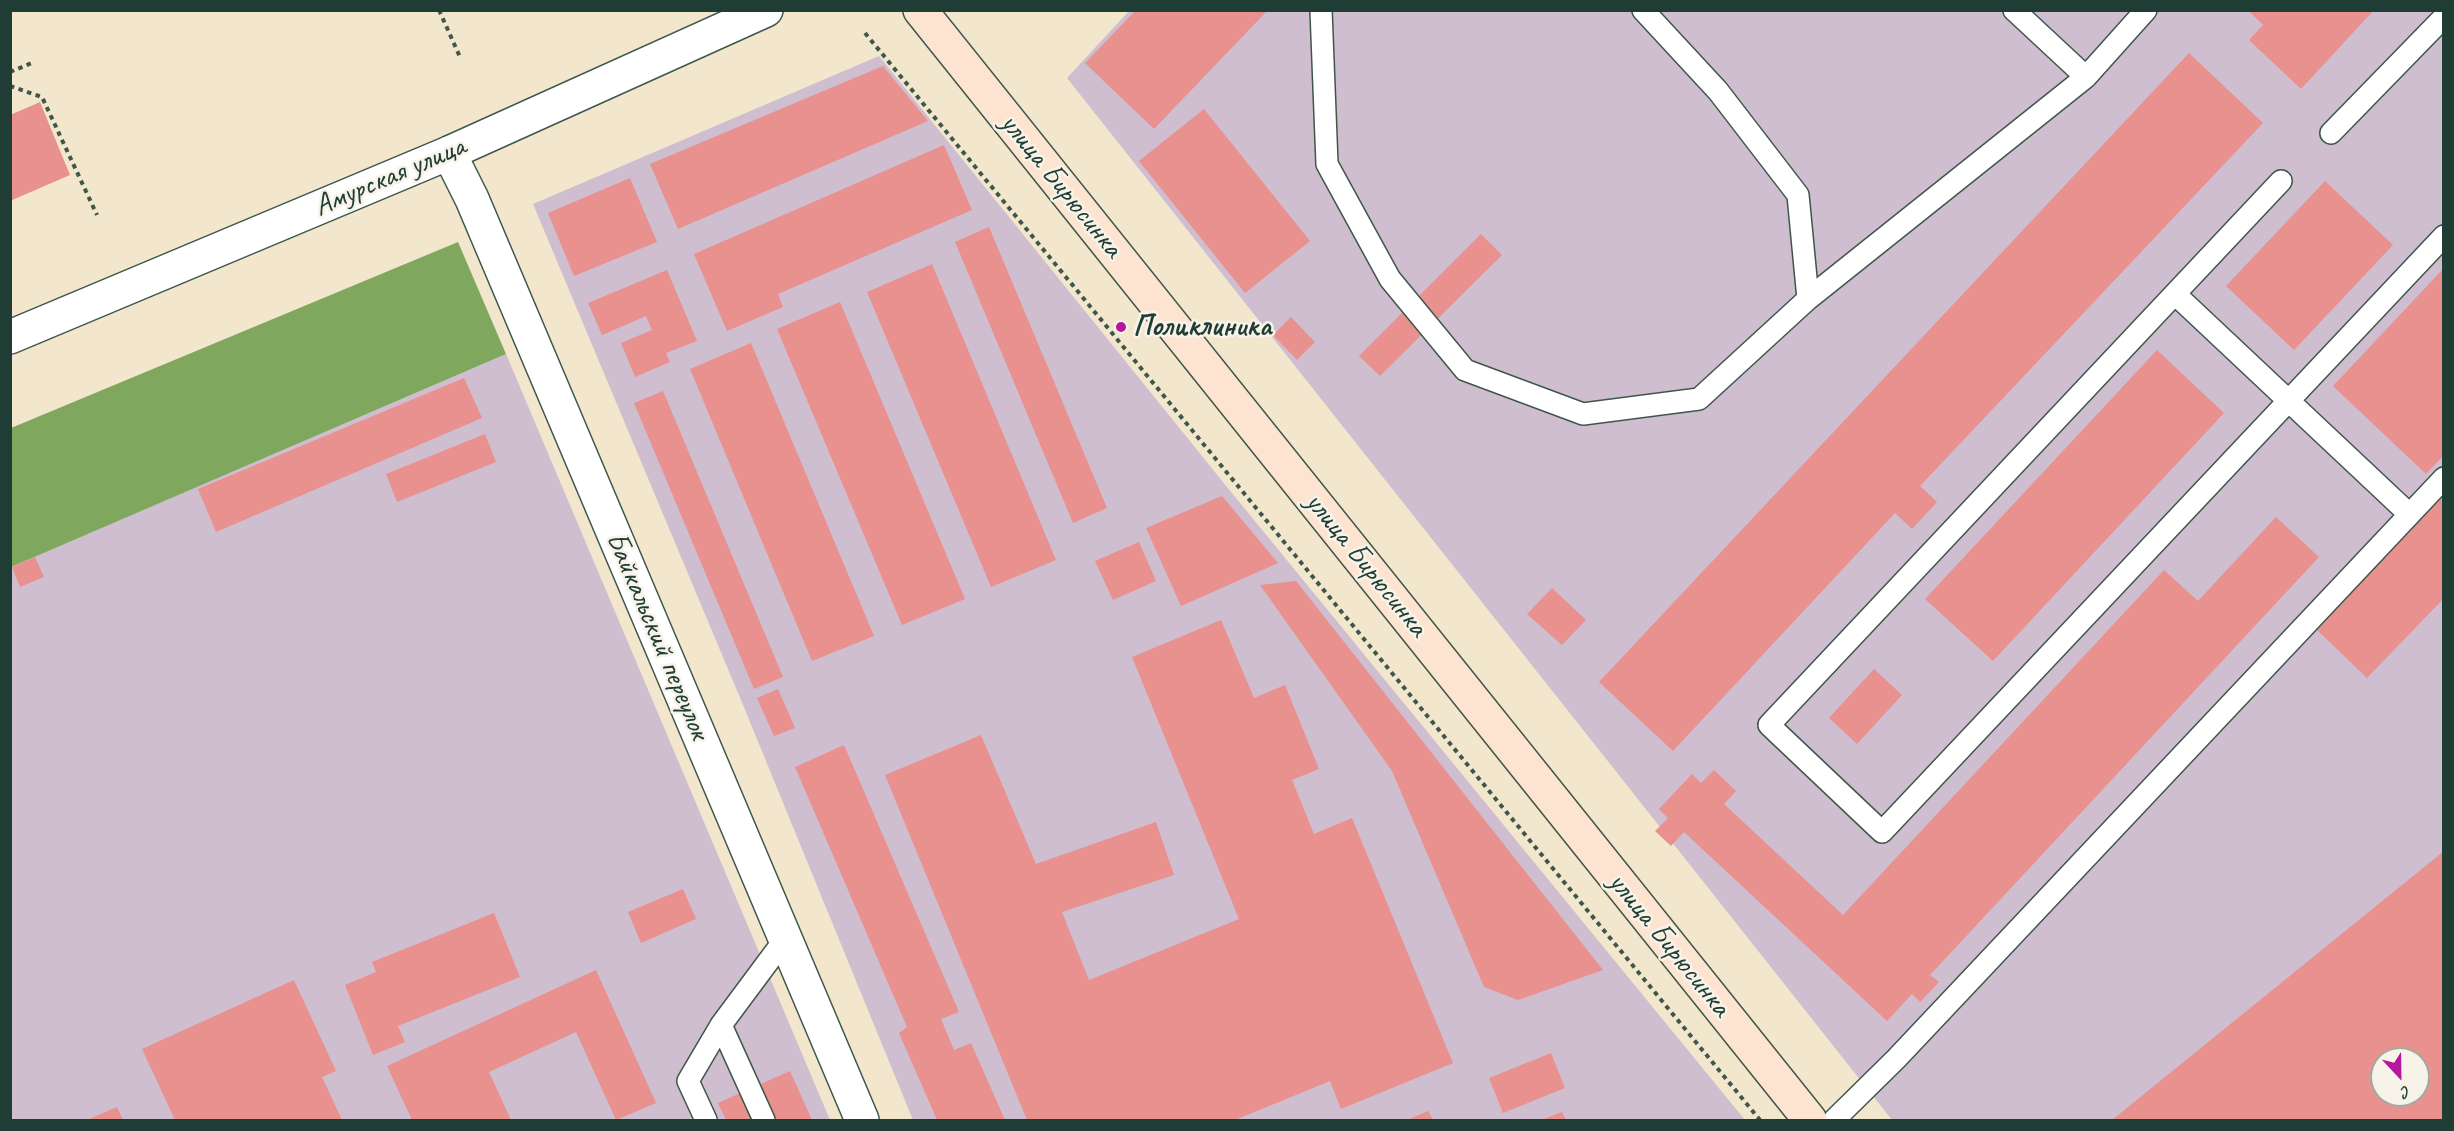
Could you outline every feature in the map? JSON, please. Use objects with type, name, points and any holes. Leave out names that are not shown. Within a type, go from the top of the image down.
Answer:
[{"type":"main road","name":"улица Бирюсинка","points":[[920,10],[1810,1120]]},
{"type":"street","name":"Амурская улица","points":[[10,337],[449,153],[766,10]]},
{"type":"street","name":"Байкальский переулок","points":[[449,153],[472,199],[862,1120]]},
{"type":"lane","points":[[1321,10],[1327,164],[1390,279],[1465,370],[1583,414],[1699,399],[1808,299],[2086,77],[2146,10]]},
{"type":"lane","points":[[1643,10],[1718,92],[1798,195],[1808,299]]},
{"type":"lane","points":[[2014,10],[2086,77]]},
{"type":"lane","points":[[2331,133],[2444,17]]},
{"type":"lane","points":[[2281,181],[1769,725],[1882,832],[2444,236]]},
{"type":"lane","points":[[2175,294],[2409,514]]},
{"type":"lane","points":[[1834,1120],[1896,1059],[2444,478]]},
{"type":"lane","points":[[706,1120],[688,1081],[721,1025],[785,939]]},
{"type":"lane","points":[[721,1025],[764,1120]]},
{"type":"path","points":[[439,10],[460,57]]},
{"type":"path","points":[[865,33],[1760,1120]]},
{"type":"path","points":[[10,72],[34,62]]},
{"type":"path","points":[[10,86],[42,97],[97,215]]},
{"type":"shaded area","points":[[1130,10],[2443,11],[2443,1120],[1892,1120],[1067,78]]},
{"type":"shaded area","points":[[879,56],[1227,487],[1745,1120],[913,1120],[741,700],[533,204]]},
{"type":"shaded area","points":[[506,354],[830,1120],[11,1120],[10,567]]},
{"type":"green space","points":[[458,242],[506,354],[11,567],[11,428]]},
{"type":"building","points":[[1136,10],[1268,10],[1154,129],[1085,63]]},
{"type":"building","points":[[2248,10],[2374,10],[2301,89],[2249,40],[2263,25]]},
{"type":"building","points":[[2189,53],[2263,123],[1920,486],[1937,502],[1912,529],[1895,513],[1673,751],[1599,682]]},
{"type":"building","points":[[883,66],[928,121],[678,229],[650,164]]},
{"type":"building","points":[[40,102],[70,175],[10,201],[10,115]]},
{"type":"building","points":[[1204,109],[1310,241],[1245,293],[1139,161]]},
{"type":"building","points":[[944,145],[972,210],[778,294],[783,307],[727,331],[694,254]]},
{"type":"building","points":[[630,178],[657,242],[574,276],[548,213]]},
{"type":"building","points":[[2325,181],[2393,245],[2294,350],[2226,286]]},
{"type":"building","points":[[989,227],[1107,508],[1073,523],[955,242]]},
{"type":"building","points":[[1481,234],[1502,255],[1380,376],[1359,356]]},
{"type":"building","points":[[932,264],[1056,560],[991,587],[867,292]]},
{"type":"building","points":[[2444,268],[2444,455],[2426,474],[2333,386]]},
{"type":"building","points":[[667,270],[697,341],[666,353],[670,362],[635,377],[621,343],[652,330],[646,316],[602,335],[588,303]]},
{"type":"building","points":[[840,302],[965,599],[902,625],[777,329]]},
{"type":"building","points":[[1291,317],[1315,342],[1297,360],[1273,335]]},
{"type":"building","points":[[751,343],[874,636],[812,661],[690,369]]},
{"type":"building","points":[[2157,350],[2224,413],[1993,661],[1925,599]]},
{"type":"building","points":[[464,378],[482,418],[216,532],[198,489]]},
{"type":"building","points":[[663,391],[783,677],[754,689],[634,403]]},
{"type":"building","points":[[485,434],[496,462],[397,502],[386,474]]},
{"type":"building","points":[[2444,495],[2444,598],[2367,678],[2316,629]]},
{"type":"building","points":[[1222,496],[1278,563],[1181,606],[1146,528]]},
{"type":"building","points":[[2276,517],[2319,557],[1930,975],[1939,982],[1920,1002],[1912,994],[1887,1021],[1684,832],[1671,846],[1655,831],[1668,818],[1659,809],[1692,774],[1701,783],[1714,770],[1736,791],[1724,804],[1843,915],[2164,570],[2198,601]]},
{"type":"building","points":[[1139,542],[1156,581],[1113,600],[1095,561]]},
{"type":"building","points":[[35,557],[44,577],[20,587],[12,567]]},
{"type":"building","points":[[1296,581],[1603,970],[1518,1000],[1484,987],[1392,771],[1260,585]]},
{"type":"building","points":[[1552,588],[1586,620],[1562,645],[1527,614]]},
{"type":"building","points":[[1221,620],[1254,698],[1285,685],[1319,769],[1292,780],[1314,834],[1352,818],[1453,1063],[1341,1109],[1330,1081],[1235,1120],[1027,1120],[885,775],[981,735],[1036,864],[1156,822],[1174,875],[1062,912],[1089,980],[1239,919],[1132,657]]},
{"type":"building","points":[[1874,669],[1902,695],[1857,744],[1829,718]]},
{"type":"building","points":[[778,689],[795,728],[774,736],[757,698]]},
{"type":"building","points":[[844,745],[959,1012],[941,1019],[954,1050],[971,1043],[1005,1120],[937,1120],[899,1033],[907,1027],[795,767]]},
{"type":"building","points":[[2444,851],[2444,1120],[2112,1120]]},
{"type":"building","points":[[683,889],[696,919],[641,943],[628,912]]},
{"type":"building","points":[[494,913],[520,977],[398,1026],[405,1042],[373,1055],[345,985],[376,972],[372,962]]},
{"type":"building","points":[[596,970],[656,1103],[616,1120],[576,1032],[489,1072],[511,1120],[412,1120],[387,1066]]},
{"type":"building","points":[[294,980],[336,1071],[322,1077],[342,1120],[175,1120],[142,1049]]},
{"type":"building","points":[[1551,1053],[1565,1088],[1503,1113],[1489,1078]]},
{"type":"building","points":[[790,1071],[812,1120],[726,1120],[718,1103]]},
{"type":"building","points":[[117,1107],[123,1120],[87,1120]]},
{"type":"building","points":[[1428,1111],[1433,1120],[1407,1120]]},
{"type":"building","points":[[1562,1112],[1566,1120],[1541,1120]]},
{"type":"place","name":"Поликлиника","points":[[1121,327]]}]
